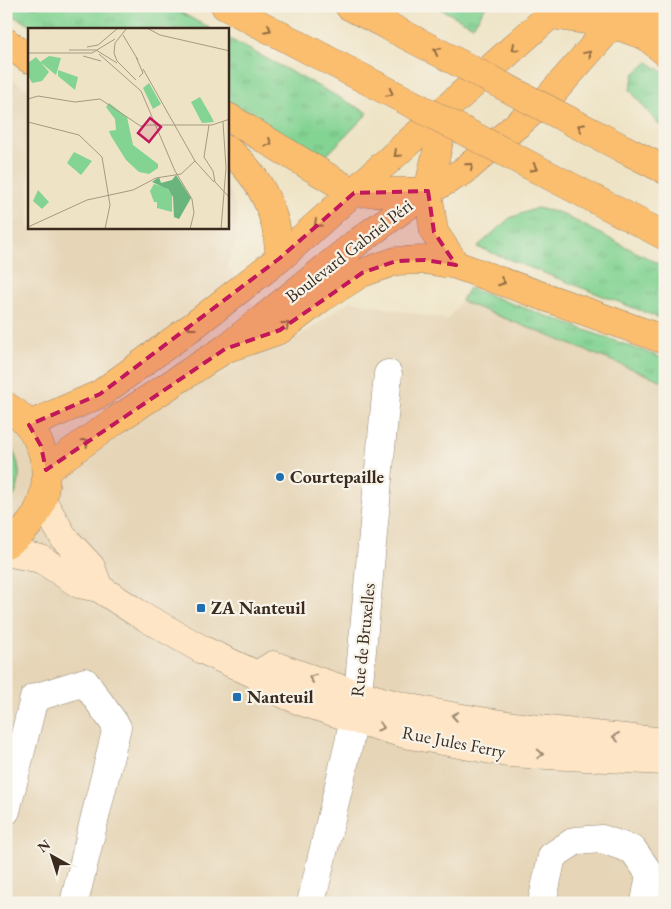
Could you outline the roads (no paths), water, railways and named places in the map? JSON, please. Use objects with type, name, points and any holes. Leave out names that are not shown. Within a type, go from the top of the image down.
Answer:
[{"type":"main road","points":[[225,6],[665,236]]},
{"type":"main road","points":[[349,6],[665,170]]},
{"type":"main road","points":[[645,6],[654,23],[665,32]]},
{"type":"main road","points":[[29,425],[100,394],[193,326],[280,258],[556,11],[620,15],[665,52]]},
{"type":"main road","name":"Boulevard Gabriel Péri","points":[[46,470],[116,420],[225,349],[355,244],[428,190],[464,171],[548,98],[620,15]]},
{"type":"main road","points":[[446,110],[428,190],[434,232],[456,265]]},
{"type":"main road","points":[[229,118],[354,192],[428,190]]},
{"type":"main road","points":[[229,151],[241,161],[260,186],[275,221],[280,258]]},
{"type":"main road","points":[[225,349],[280,330],[320,299],[362,273],[396,261],[426,260],[456,265],[665,340]]},
{"type":"main road","points":[[6,406],[15,411],[29,425],[41,446],[46,470],[46,485],[35,516],[24,530],[6,544]]},
{"type":"street","name":"Rue de Bruxelles","points":[[310,903],[356,706],[388,374]]},
{"type":"street","points":[[42,500],[64,538],[91,567],[99,588]]},
{"type":"street","name":"Rue Jules Ferry","points":[[6,552],[41,559],[79,584],[99,588],[136,612],[204,650],[257,675],[265,686],[300,701],[410,708],[499,724],[665,742]]},
{"type":"street","points":[[6,811],[34,698],[85,682],[117,727],[74,903]]},
{"type":"street","name":"Rue Jules Ferry","points":[[356,706],[405,734],[508,753],[665,761]]},
{"type":"street","points":[[542,903],[552,856],[575,841],[602,839],[633,850],[650,874],[645,903]]},
{"type":"place","name":"Courtepaille","points":[[280,477]]},
{"type":"place","name":"ZA Nanteuil","points":[[201,608]]},
{"type":"place","name":"Nanteuil","points":[[237,697]]}]
